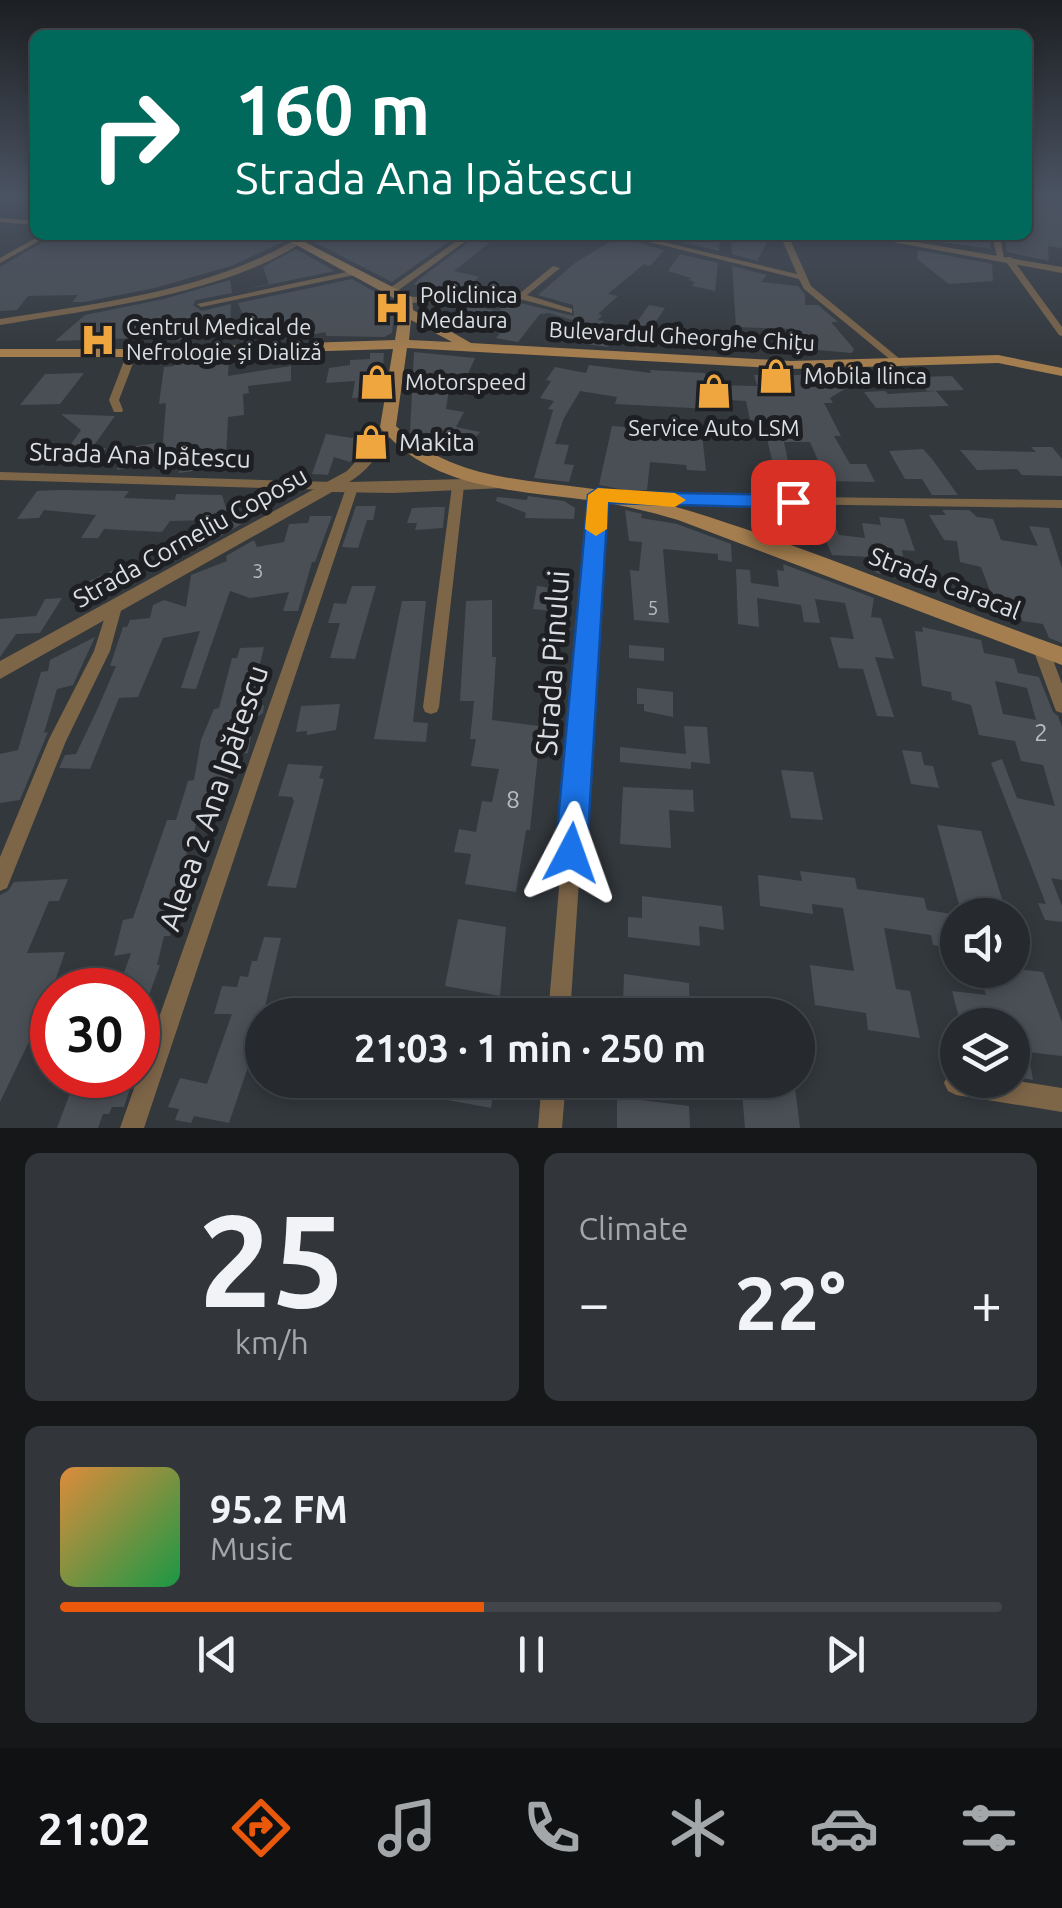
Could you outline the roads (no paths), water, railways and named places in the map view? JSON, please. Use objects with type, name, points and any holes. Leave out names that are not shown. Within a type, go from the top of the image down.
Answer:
[{"type":"main road","points":[[307,249],[394,290],[408,306],[470,346]]},
{"type":"main road","points":[[388,427],[408,306]]},
{"type":"main road","name":"Bulevardul Gheorghe Chițu","points":[[0,352],[132,353],[399,344],[791,365],[998,360],[1061,371]]},
{"type":"main road","name":"Strada Caracal","points":[[388,427],[408,450],[424,459],[504,484],[621,499],[715,526],[1052,652]]},
{"type":"street","points":[[0,262],[23,249]]},
{"type":"street","points":[[0,322],[110,303],[196,282],[285,249]]},
{"type":"street","points":[[394,290],[451,249]]},
{"type":"street","points":[[684,249],[801,276]]},
{"type":"street","points":[[790,249],[808,288],[900,364]]},
{"type":"street","points":[[945,249],[1062,270]]},
{"type":"street","points":[[1001,249],[1062,333]]},
{"type":"street","points":[[521,296],[556,268]]},
{"type":"street","points":[[201,304],[356,272]]},
{"type":"street","points":[[408,306],[521,296],[569,311]]},
{"type":"street","points":[[118,410],[114,400],[132,353]]},
{"type":"street","name":"Strada Corneliu Coposu","points":[[0,671],[342,487],[388,427]]},
{"type":"street","name":"Strada Ana Ipătescu","points":[[0,476],[342,487],[504,484]]},
{"type":"street","points":[[430,707],[458,486]]},
{"type":"street","name":"Aleea 2 Ana Ipătescu","points":[[132,1128],[342,487]]},
{"type":"street","name":"Strada Pinului","points":[[560,998],[598,495]]},
{"type":"street","points":[[621,499],[1062,504]]},
{"type":"street","points":[[0,880],[58,739],[102,651],[116,606]]},
{"type":"street","points":[[1052,652],[1062,706]]},
{"type":"street","points":[[1030,1095],[1062,1100]]},
{"type":"street","points":[[550,1128],[552,1098]]},
{"type":"place","name":"Policlinica Medaura","points":[[392,308]]},
{"type":"place","name":"Centrul Medical de Nefrologie și Dializă","points":[[98,340]]},
{"type":"place","name":"Mobila Ilinca","points":[[776,376]]},
{"type":"place","name":"Motorspeed","points":[[377,382]]},
{"type":"place","name":"Service Auto LSM","points":[[714,391]]},
{"type":"place","name":"Makita","points":[[371,442]]}]
